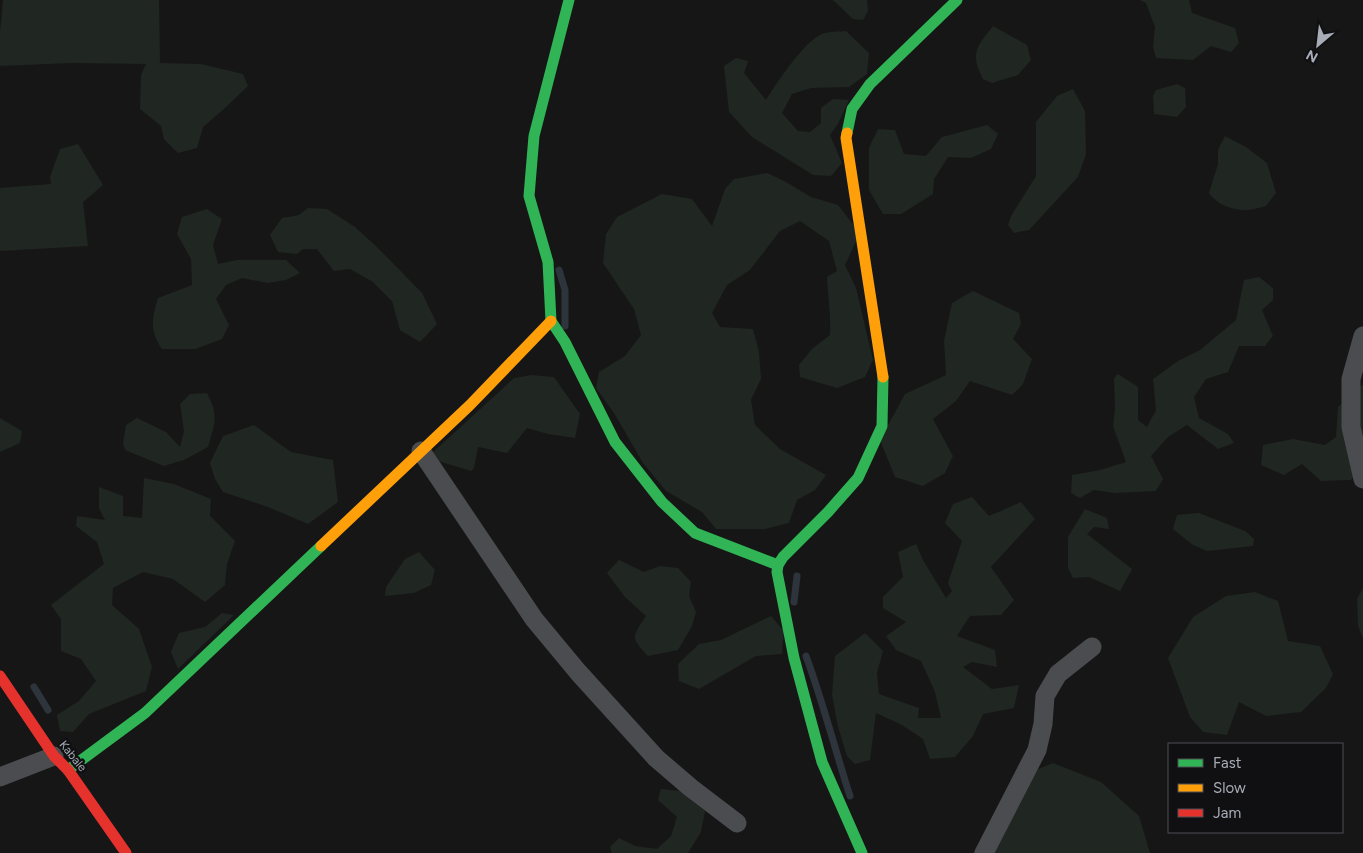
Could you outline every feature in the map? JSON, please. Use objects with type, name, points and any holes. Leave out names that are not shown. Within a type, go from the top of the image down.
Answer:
[{"type":"street","points":[[568,0],[534,136],[529,196],[548,262],[551,321],[565,342],[615,442],[662,502],[695,533],[778,565]]},
{"type":"street","points":[[862,853],[822,762],[794,658],[777,572],[782,556],[828,512],[858,478],[882,426],[883,379],[846,138],[852,109],[870,84],[957,0]]},
{"type":"street","points":[[68,770],[145,713],[470,404],[551,321]]},
{"type":"street","points":[[1363,336],[1351,379],[1351,427],[1363,479]]},
{"type":"street","points":[[420,451],[534,619],[578,672],[656,758],[737,823]]},
{"type":"street","points":[[984,853],[1037,750],[1043,724],[1045,696],[1058,674],[1092,647]]},
{"type":"street","name":"Kabale","points":[[0,676],[54,756],[68,770],[126,853]]},
{"type":"street","points":[[0,777],[54,756]]},
{"type":"shaded area","points":[[3,0],[159,0],[160,63],[201,64],[243,74],[248,86],[203,127],[197,148],[178,153],[164,139],[161,126],[140,109],[141,75],[146,64],[71,63],[0,66],[0,32]]},
{"type":"shaded area","points":[[833,0],[867,0],[868,11],[863,20],[853,19]]},
{"type":"shaded area","points":[[1140,0],[1189,0],[1192,13],[1235,28],[1239,43],[1231,52],[1211,46],[1193,60],[1156,58],[1153,47],[1155,27],[1146,3]]},
{"type":"shaded area","points":[[993,26],[1027,45],[1031,60],[1018,75],[992,83],[983,79],[976,57],[979,45]]},
{"type":"shaded area","points":[[846,31],[869,53],[867,74],[849,87],[811,88],[792,94],[782,113],[798,131],[810,132],[821,123],[821,108],[833,99],[849,100],[838,124],[830,135],[842,163],[831,176],[813,175],[752,137],[729,112],[724,66],[736,58],[748,61],[744,73],[766,100],[791,63],[808,44],[822,34]]},
{"type":"shaded area","points":[[1177,84],[1185,88],[1186,107],[1177,117],[1154,114],[1153,96],[1156,90]]},
{"type":"shaded area","points":[[1073,89],[1085,111],[1086,154],[1078,177],[1029,230],[1014,233],[1008,225],[1011,216],[1036,176],[1036,122],[1057,96]]},
{"type":"shaded area","points":[[987,125],[998,134],[991,149],[971,158],[948,157],[934,179],[933,194],[901,214],[883,214],[869,190],[869,148],[878,129],[895,130],[904,154],[926,156],[942,137]]},
{"type":"shaded area","points":[[1225,136],[1246,147],[1267,163],[1276,193],[1266,206],[1248,210],[1235,209],[1220,203],[1209,193],[1218,164],[1218,150]]},
{"type":"shaded area","points":[[78,144],[103,185],[83,202],[88,246],[0,251],[0,188],[51,184],[50,177],[60,149]]},
{"type":"shaded area","points":[[767,173],[811,197],[838,205],[860,233],[845,265],[856,288],[873,360],[865,377],[837,388],[800,377],[799,365],[812,349],[830,335],[827,277],[837,271],[829,241],[800,221],[780,231],[750,270],[727,285],[712,313],[720,327],[753,329],[759,352],[761,379],[751,400],[755,425],[780,449],[826,475],[815,490],[797,500],[789,523],[765,529],[716,529],[702,512],[666,491],[643,463],[614,413],[596,388],[599,372],[625,356],[641,335],[634,309],[603,263],[606,234],[617,217],[662,194],[692,199],[712,226],[725,189],[734,179]]},
{"type":"shaded area","points":[[308,208],[327,209],[355,227],[422,293],[437,324],[420,342],[400,330],[392,301],[373,282],[350,269],[334,271],[317,249],[303,249],[297,254],[278,252],[270,235],[282,218],[299,215]]},
{"type":"shaded area","points":[[207,209],[222,219],[213,245],[218,264],[237,260],[286,260],[300,273],[286,280],[268,283],[242,278],[226,285],[216,299],[229,325],[222,339],[195,349],[162,349],[153,330],[154,312],[158,298],[192,285],[191,259],[177,234],[182,217]]},
{"type":"shaded area","points":[[1259,277],[1273,288],[1273,300],[1262,310],[1273,336],[1265,346],[1239,346],[1228,372],[1206,379],[1194,397],[1199,418],[1228,434],[1234,443],[1218,449],[1187,425],[1168,437],[1151,456],[1163,479],[1156,491],[1115,493],[1094,490],[1080,498],[1071,493],[1072,475],[1100,470],[1126,462],[1113,426],[1115,409],[1114,378],[1118,374],[1138,387],[1138,420],[1147,427],[1156,410],[1153,379],[1178,361],[1200,350],[1236,320],[1244,280]]},
{"type":"shaded area","points":[[973,291],[1019,313],[1021,324],[1013,339],[1032,359],[1023,384],[1012,395],[970,381],[956,401],[933,419],[953,456],[945,473],[923,486],[895,477],[880,440],[905,394],[946,375],[944,341],[952,303]]},
{"type":"shaded area","points":[[531,375],[554,377],[580,414],[575,438],[548,434],[527,428],[507,453],[478,447],[474,468],[471,471],[438,461],[432,453],[514,378]]},
{"type":"shaded area","points":[[1362,385],[1363,466],[1351,480],[1321,481],[1302,464],[1284,475],[1261,465],[1263,445],[1293,439],[1325,445],[1336,437],[1338,407]]},
{"type":"shaded area","points":[[207,393],[211,401],[215,420],[208,447],[184,460],[164,466],[125,450],[123,443],[126,425],[137,418],[166,432],[180,447],[184,431],[180,404],[190,394]]},
{"type":"shaded area","points":[[0,418],[22,431],[20,443],[0,452]]},
{"type":"shaded area","points":[[254,425],[291,452],[333,460],[338,502],[308,524],[268,507],[223,492],[215,479],[210,463],[223,436]]},
{"type":"shaded area","points":[[144,478],[174,484],[211,499],[210,516],[235,541],[227,564],[225,585],[205,602],[173,579],[143,572],[113,588],[112,605],[139,629],[152,667],[146,691],[89,714],[73,732],[60,731],[57,715],[79,701],[96,681],[81,659],[61,651],[61,619],[51,605],[104,564],[97,542],[76,526],[77,516],[105,520],[99,508],[99,487],[123,496],[123,516],[142,518]]},
{"type":"shaded area","points":[[972,497],[989,516],[1021,502],[1035,519],[991,567],[1014,600],[1001,615],[970,616],[957,636],[995,650],[997,667],[972,662],[963,667],[992,689],[1019,685],[1014,708],[983,714],[973,736],[955,757],[930,759],[923,739],[902,725],[876,713],[870,760],[855,764],[847,756],[838,727],[832,695],[835,656],[865,633],[883,651],[877,673],[879,694],[919,708],[918,718],[941,718],[935,692],[921,661],[896,650],[886,636],[906,622],[883,608],[883,597],[903,577],[898,552],[916,544],[923,560],[946,598],[952,591],[948,583],[962,541],[945,523],[953,504]]},
{"type":"shaded area","points":[[1085,509],[1107,518],[1109,529],[1094,527],[1087,534],[1132,569],[1120,591],[1089,577],[1073,578],[1068,568],[1068,537]]},
{"type":"shaded area","points":[[1199,513],[1245,531],[1254,539],[1253,546],[1207,551],[1193,545],[1173,529],[1177,515]]},
{"type":"shaded area","points":[[419,552],[435,570],[431,585],[414,593],[385,596],[386,587],[405,559]]},
{"type":"shaded area","points":[[619,560],[644,572],[660,566],[678,568],[691,582],[689,596],[696,612],[692,626],[678,650],[648,656],[638,645],[635,637],[636,633],[646,616],[625,597],[607,573]]},
{"type":"shaded area","points":[[1363,588],[1363,638],[1358,626],[1357,599]]},
{"type":"shaded area","points":[[1255,592],[1278,601],[1288,641],[1320,646],[1333,674],[1326,688],[1301,712],[1266,716],[1239,702],[1227,735],[1203,732],[1190,717],[1168,658],[1193,617],[1226,596]]},
{"type":"shaded area","points":[[222,613],[234,615],[178,669],[171,652],[179,633],[205,627]]},
{"type":"shaded area","points":[[771,616],[784,631],[782,654],[756,656],[699,689],[679,681],[678,664],[699,644],[721,640]]},
{"type":"shaded area","points":[[1053,763],[1101,782],[1139,816],[1150,853],[973,853],[1036,770]]},
{"type":"shaded area","points":[[661,789],[680,791],[705,811],[701,832],[688,853],[612,853],[610,847],[619,838],[635,846],[657,849],[671,836],[677,817],[658,800]]},
{"type":"waterway","points":[[559,270],[565,290],[565,326]]},
{"type":"waterway","points":[[794,602],[797,576]]},
{"type":"waterway","points":[[806,656],[850,796]]},
{"type":"waterway","points":[[34,687],[48,710]]},
{"type":"traffic: fast","points":[[569,0],[534,136],[529,196],[548,262],[551,321],[565,342],[615,442],[662,502],[695,533],[778,565]]},
{"type":"traffic: fast","points":[[847,133],[852,109],[870,84],[957,0]]},
{"type":"traffic: fast","points":[[862,853],[822,762],[794,658],[777,572],[778,565],[783,557],[828,512],[858,478],[882,426],[883,377]]},
{"type":"traffic: fast","points":[[68,770],[145,713],[321,546]]},
{"type":"traffic: slow","points":[[847,133],[846,138],[883,377]]},
{"type":"traffic: slow","points":[[321,546],[470,405],[551,321]]},
{"type":"traffic: jam","points":[[0,676],[54,756],[68,770],[126,853]]}]
